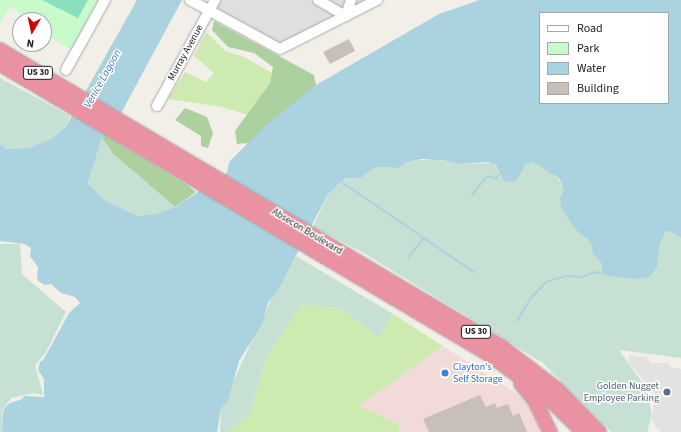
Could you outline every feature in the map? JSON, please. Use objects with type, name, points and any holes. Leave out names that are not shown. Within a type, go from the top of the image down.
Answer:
[{"type":"highway","name":"Absecon Boulevard","points":[[0,50],[74,101],[119,128],[335,256],[521,360],[558,390],[599,432]]},
{"type":"highway","name":"Absecon Boulevard","points":[[0,64],[74,101]]},
{"type":"highway","name":"Absecon Boulevard","points":[[335,256],[490,355],[546,396],[583,432]]},
{"type":"highway","points":[[490,355],[529,392],[550,432]]},
{"type":"street","points":[[66,70],[105,0]]},
{"type":"street","points":[[190,0],[276,47],[284,48],[377,0]]},
{"type":"street","name":"Murray Avenue","points":[[157,106],[215,0]]},
{"type":"street","points":[[318,0],[346,16]]},
{"type":"street","points":[[346,16],[351,0]]},
{"type":"shaded area","points":[[215,0],[377,0],[284,48],[209,10]]},
{"type":"shaded area","name":"Clayton's Self Storage","points":[[443,346],[527,400],[545,432],[399,432],[399,424],[358,406]]},
{"type":"shaded area","name":"Golden Nugget Employee Parking","points":[[629,356],[647,357],[651,363],[669,363],[670,367],[681,369],[681,432],[661,432],[655,425],[652,420],[655,394],[629,363]]},
{"type":"green space","points":[[0,0],[98,0],[72,50],[52,39],[52,12],[18,12],[10,7],[0,23]]},
{"type":"green space","points":[[42,0],[88,0],[78,18]]},
{"type":"green space","points":[[214,21],[314,75],[316,85],[249,143],[237,144],[235,131],[270,83],[273,67],[254,53],[228,47],[212,30]]},
{"type":"green space","points":[[206,32],[225,51],[244,57],[272,73],[270,83],[248,115],[222,107],[168,99],[185,72],[206,82],[214,73],[194,56]]},
{"type":"green space","points":[[0,78],[70,116],[65,128],[53,138],[29,148],[7,149],[0,144]]},
{"type":"green space","points":[[185,108],[207,117],[213,133],[208,148],[201,146],[201,136],[175,120]]},
{"type":"green space","points":[[105,135],[186,184],[196,192],[175,207],[113,154],[102,138]]},
{"type":"green space","points":[[102,138],[113,154],[175,207],[155,214],[138,216],[104,200],[88,183]]},
{"type":"green space","points":[[436,159],[457,164],[492,163],[498,168],[501,177],[510,182],[516,181],[521,170],[530,161],[553,174],[558,178],[564,190],[561,208],[574,228],[591,243],[595,257],[602,264],[602,275],[619,277],[657,266],[660,244],[666,231],[671,232],[681,238],[681,358],[619,350],[646,388],[652,415],[647,432],[611,432],[543,363],[364,253],[313,227],[328,194],[349,176],[359,178],[374,167],[394,168],[411,161]]},
{"type":"green space","points":[[0,244],[20,244],[22,274],[66,312],[45,354],[35,365],[43,395],[34,393],[11,398],[2,411],[2,432],[0,432]]},
{"type":"green space","points":[[296,256],[393,314],[378,338],[343,309],[302,304],[266,357],[250,414],[229,432],[220,432],[221,408],[273,296]]},
{"type":"green space","points":[[302,304],[343,309],[378,338],[393,314],[443,346],[359,406],[399,424],[399,432],[229,432],[250,414],[266,357]]},
{"type":"water","name":"Venice Lagoon","points":[[137,0],[182,0],[112,130],[102,138],[88,183],[104,200],[138,216],[155,214],[175,207],[227,173],[229,162],[264,127],[316,85],[439,14],[480,0],[681,0],[681,238],[671,232],[666,231],[660,244],[657,267],[649,277],[632,279],[602,275],[602,264],[593,254],[591,243],[574,228],[561,208],[560,198],[564,190],[559,178],[532,162],[525,165],[516,181],[511,182],[504,181],[496,165],[488,162],[457,164],[442,160],[422,159],[407,162],[397,168],[374,167],[361,178],[346,178],[328,194],[277,292],[268,303],[262,324],[239,361],[228,400],[221,408],[217,432],[2,432],[3,411],[8,404],[22,399],[24,396],[44,397],[44,379],[38,370],[40,362],[44,359],[69,313],[80,303],[75,297],[61,293],[51,284],[45,285],[37,280],[38,267],[30,256],[31,248],[24,244],[0,241],[0,144],[7,149],[29,148],[53,138],[65,128]]},
{"type":"building","points":[[349,39],[355,51],[330,64],[323,52]]},
{"type":"building","points":[[480,395],[486,407],[495,403],[497,408],[508,404],[513,416],[519,413],[527,432],[429,432],[423,419]]},
{"type":"waterway","points":[[472,195],[486,178],[492,176],[495,179],[500,174]]},
{"type":"waterway","points":[[343,183],[474,272]]},
{"type":"waterway","points":[[408,258],[423,239]]},
{"type":"waterway","points":[[517,321],[530,299],[546,282],[566,276],[582,277],[596,272],[600,273]]},
{"type":"place","name":"Clayton's Self Storage","points":[[445,373]]},
{"type":"place","name":"Golden Nugget Employee Parking","points":[[667,392]]}]
